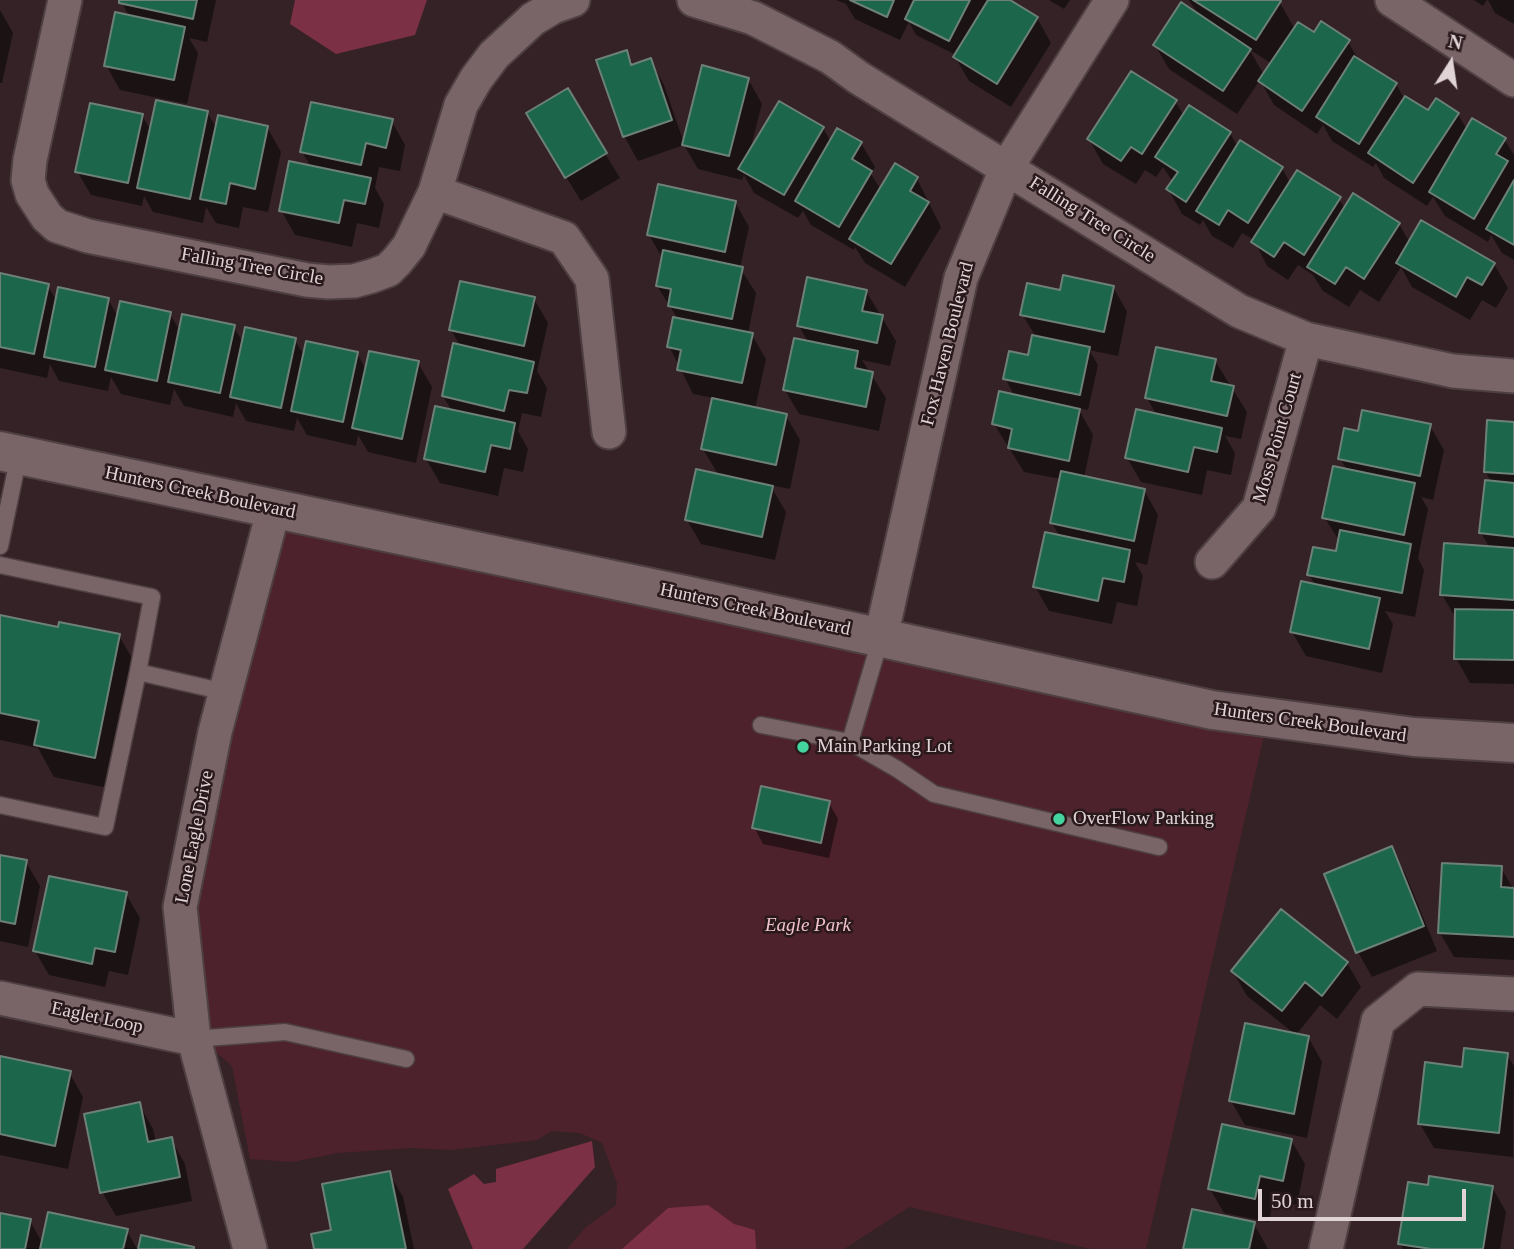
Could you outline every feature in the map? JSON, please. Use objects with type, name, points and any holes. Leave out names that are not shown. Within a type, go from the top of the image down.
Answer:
[{"type":"street","name":"Falling Tree Circle","points":[[65,0],[28,180],[38,206],[57,226],[88,236],[307,280],[354,281],[387,270],[409,246],[435,192],[461,105],[475,79],[494,55],[533,19],[573,0]]},
{"type":"street","name":"Falling Tree Circle","points":[[694,0],[753,18],[830,57],[859,78],[1239,311],[1306,340],[1452,370],[1514,376]]},
{"type":"street","name":"Fox Haven Boulevard","points":[[881,638],[961,278],[1007,167],[1112,0]]},
{"type":"street","points":[[1392,0],[1514,80]]},
{"type":"street","points":[[435,192],[564,238],[592,279],[609,432]]},
{"type":"street","name":"Moss Point Court","points":[[1212,562],[1259,508],[1306,340]]},
{"type":"street","name":"Hunters Creek Boulevard","points":[[10,453],[1212,710],[1414,737],[1514,743]]},
{"type":"street","name":"Lone Eagle Drive","points":[[250,1249],[194,1039],[180,907],[225,692],[274,508]]},
{"type":"street","points":[[1326,1249],[1378,1021],[1418,989],[1514,994]]},
{"type":"street","name":"Eaglet Loop","points":[[0,998],[194,1039]]},
{"type":"lane","points":[[0,546],[10,453]]},
{"type":"lane","points":[[0,565],[152,597],[105,827],[0,805]]},
{"type":"lane","points":[[850,742],[881,638]]},
{"type":"lane","points":[[138,672],[225,692]]},
{"type":"lane","points":[[761,725],[850,742],[934,794],[1159,847]]},
{"type":"lane","points":[[194,1039],[285,1032],[406,1059]]},
{"type":"green space","name":"Eagle Park","points":[[274,508],[1268,718],[1146,1249],[1091,1249],[909,1207],[844,1249],[567,1249],[586,1227],[616,1205],[617,1183],[602,1143],[580,1133],[552,1131],[537,1140],[451,1150],[412,1148],[338,1153],[292,1162],[250,1159],[232,1066],[209,1046],[180,907]]},
{"type":"shaded area","points":[[295,0],[427,0],[415,35],[336,54],[290,24]]},
{"type":"shaded area","points":[[592,1141],[595,1167],[523,1249],[473,1249],[448,1189],[474,1174],[484,1184],[496,1182],[496,1169]]},
{"type":"shaded area","points":[[708,1205],[734,1224],[755,1230],[756,1249],[622,1249],[668,1208]]},
{"type":"building","points":[[119,0],[197,0],[193,19],[119,3]]},
{"type":"building","points":[[850,0],[894,0],[887,17]]},
{"type":"building","points":[[914,0],[970,0],[949,41],[905,19]]},
{"type":"building","points":[[988,0],[1010,0],[1038,17],[997,84],[953,57]]},
{"type":"building","points":[[1193,0],[1279,0],[1281,1],[1256,40]]},
{"type":"building","points":[[1181,2],[1251,49],[1223,91],[1153,45]]},
{"type":"building","points":[[115,12],[185,27],[174,80],[104,66]]},
{"type":"building","points":[[1321,21],[1350,40],[1302,111],[1258,81],[1298,22],[1314,32]]},
{"type":"building","points":[[627,50],[631,65],[651,58],[672,120],[623,137],[596,60]]},
{"type":"building","points":[[1354,56],[1397,83],[1359,144],[1316,117]]},
{"type":"building","points":[[702,65],[749,78],[729,156],[682,145]]},
{"type":"building","points":[[1131,71],[1177,100],[1142,154],[1131,147],[1121,161],[1087,139]]},
{"type":"building","points":[[568,88],[607,153],[565,178],[526,113]]},
{"type":"building","points":[[1405,96],[1428,110],[1436,98],[1459,113],[1413,183],[1368,153]]},
{"type":"building","points":[[156,100],[208,111],[190,199],[137,188]]},
{"type":"building","points":[[779,101],[824,127],[784,195],[738,169]]},
{"type":"building","points":[[311,102],[393,119],[386,148],[366,143],[361,165],[300,152]]},
{"type":"building","points":[[90,103],[143,114],[128,183],[75,172]]},
{"type":"building","points":[[1189,105],[1231,132],[1186,202],[1166,189],[1178,172],[1155,157]]},
{"type":"building","points":[[218,115],[268,126],[255,189],[230,183],[226,204],[200,199]]},
{"type":"building","points":[[1472,118],[1506,138],[1496,154],[1508,161],[1474,219],[1429,192]]},
{"type":"building","points":[[837,128],[862,142],[852,159],[872,171],[839,227],[795,201]]},
{"type":"building","points":[[1240,140],[1283,167],[1248,223],[1228,210],[1219,225],[1196,211]]},
{"type":"building","points":[[289,161],[371,178],[365,204],[344,200],[339,223],[279,211]]},
{"type":"building","points":[[895,163],[918,177],[910,191],[929,202],[891,264],[849,239]]},
{"type":"building","points":[[1297,170],[1341,197],[1304,255],[1284,242],[1274,257],[1251,242]]},
{"type":"building","points":[[1514,180],[1514,245],[1486,229]]},
{"type":"building","points":[[658,184],[736,201],[725,252],[647,235]]},
{"type":"building","points":[[1353,193],[1400,223],[1364,279],[1346,267],[1335,284],[1307,267]]},
{"type":"building","points":[[1421,220],[1495,263],[1482,285],[1467,277],[1456,297],[1396,263]]},
{"type":"building","points":[[663,250],[743,267],[732,319],[668,306],[671,289],[656,286]]},
{"type":"building","points":[[0,273],[49,284],[34,354],[0,347]]},
{"type":"building","points":[[1063,275],[1114,286],[1104,332],[1020,315],[1027,283],[1060,290]]},
{"type":"building","points":[[807,277],[867,290],[862,311],[883,315],[877,343],[797,326]]},
{"type":"building","points":[[460,281],[535,297],[524,346],[449,330]]},
{"type":"building","points":[[58,287],[109,298],[95,367],[44,357]]},
{"type":"building","points":[[120,301],[171,312],[157,381],[105,370]]},
{"type":"building","points":[[182,314],[235,325],[220,393],[168,382]]},
{"type":"building","points":[[673,317],[753,333],[742,383],[677,370],[681,350],[667,347]]},
{"type":"building","points":[[245,327],[296,338],[281,408],[230,397]]},
{"type":"building","points":[[1032,335],[1090,347],[1080,395],[1003,379],[1009,351],[1028,355]]},
{"type":"building","points":[[794,338],[858,351],[855,368],[873,372],[866,407],[783,390]]},
{"type":"building","points":[[306,341],[358,352],[343,422],[291,411]]},
{"type":"building","points":[[453,343],[534,362],[527,393],[509,390],[504,411],[442,396]]},
{"type":"building","points":[[1156,347],[1216,359],[1211,381],[1234,386],[1227,416],[1145,398]]},
{"type":"building","points":[[369,351],[419,361],[402,439],[352,428]]},
{"type":"building","points":[[999,391],[1080,409],[1069,461],[1008,448],[1012,429],[992,424]]},
{"type":"building","points":[[712,398],[787,414],[776,465],[701,449]]},
{"type":"building","points":[[435,406],[515,423],[510,449],[491,445],[485,472],[424,459]]},
{"type":"building","points":[[1136,409],[1222,428],[1217,452],[1194,447],[1188,472],[1125,458]]},
{"type":"building","points":[[1362,410],[1431,424],[1420,476],[1338,459],[1344,428],[1358,431]]},
{"type":"building","points":[[1487,420],[1514,422],[1514,474],[1484,472]]},
{"type":"building","points":[[1333,466],[1415,483],[1404,535],[1322,518]]},
{"type":"building","points":[[696,469],[773,486],[762,537],[685,520]]},
{"type":"building","points":[[1061,471],[1145,489],[1134,541],[1050,523]]},
{"type":"building","points":[[1485,480],[1514,483],[1514,537],[1479,533]]},
{"type":"building","points":[[1340,530],[1411,544],[1402,593],[1307,575],[1313,547],[1336,551]]},
{"type":"building","points":[[1045,532],[1130,550],[1124,582],[1103,578],[1098,601],[1033,587]]},
{"type":"building","points":[[1444,543],[1514,548],[1514,600],[1440,595]]},
{"type":"building","points":[[1301,581],[1380,598],[1369,649],[1290,632]]},
{"type":"building","points":[[1455,609],[1514,610],[1514,660],[1454,659]]},
{"type":"building","points":[[0,615],[58,627],[59,622],[120,634],[95,758],[34,745],[39,721],[0,713]]},
{"type":"building","points":[[761,786],[830,801],[821,843],[752,828]]},
{"type":"building","points":[[1392,846],[1424,926],[1356,953],[1324,874]]},
{"type":"building","points":[[0,855],[27,860],[15,924],[0,921]]},
{"type":"building","points":[[1442,863],[1502,866],[1501,887],[1514,888],[1514,937],[1438,933]]},
{"type":"building","points":[[49,876],[127,892],[115,952],[95,948],[92,964],[33,951]]},
{"type":"building","points":[[1281,909],[1348,962],[1322,996],[1305,982],[1282,1011],[1231,971]]},
{"type":"building","points":[[1245,1023],[1309,1036],[1294,1114],[1229,1101]]},
{"type":"building","points":[[1464,1048],[1508,1053],[1499,1133],[1418,1124],[1425,1062],[1462,1067]]},
{"type":"building","points":[[0,1056],[71,1071],[55,1146],[0,1134]]},
{"type":"building","points":[[140,1102],[148,1142],[172,1137],[180,1177],[100,1193],[84,1114]]},
{"type":"building","points":[[1222,1124],[1292,1139],[1283,1181],[1260,1176],[1255,1199],[1208,1189]]},
{"type":"building","points":[[390,1171],[406,1249],[314,1249],[311,1234],[331,1230],[322,1184]]},
{"type":"building","points":[[1429,1176],[1493,1186],[1483,1249],[1431,1249],[1398,1244],[1408,1182],[1428,1185]]},
{"type":"building","points":[[1192,1209],[1255,1222],[1249,1249],[1183,1249]]},
{"type":"building","points":[[48,1212],[128,1229],[123,1249],[40,1249]]},
{"type":"building","points":[[0,1213],[31,1219],[25,1249],[0,1249]]},
{"type":"building","points":[[141,1235],[194,1247],[194,1249],[138,1249]]},
{"type":"place","name":"Main Parking Lot","points":[[803,747]]},
{"type":"place","name":"OverFlow Parking","points":[[1059,819]]}]
